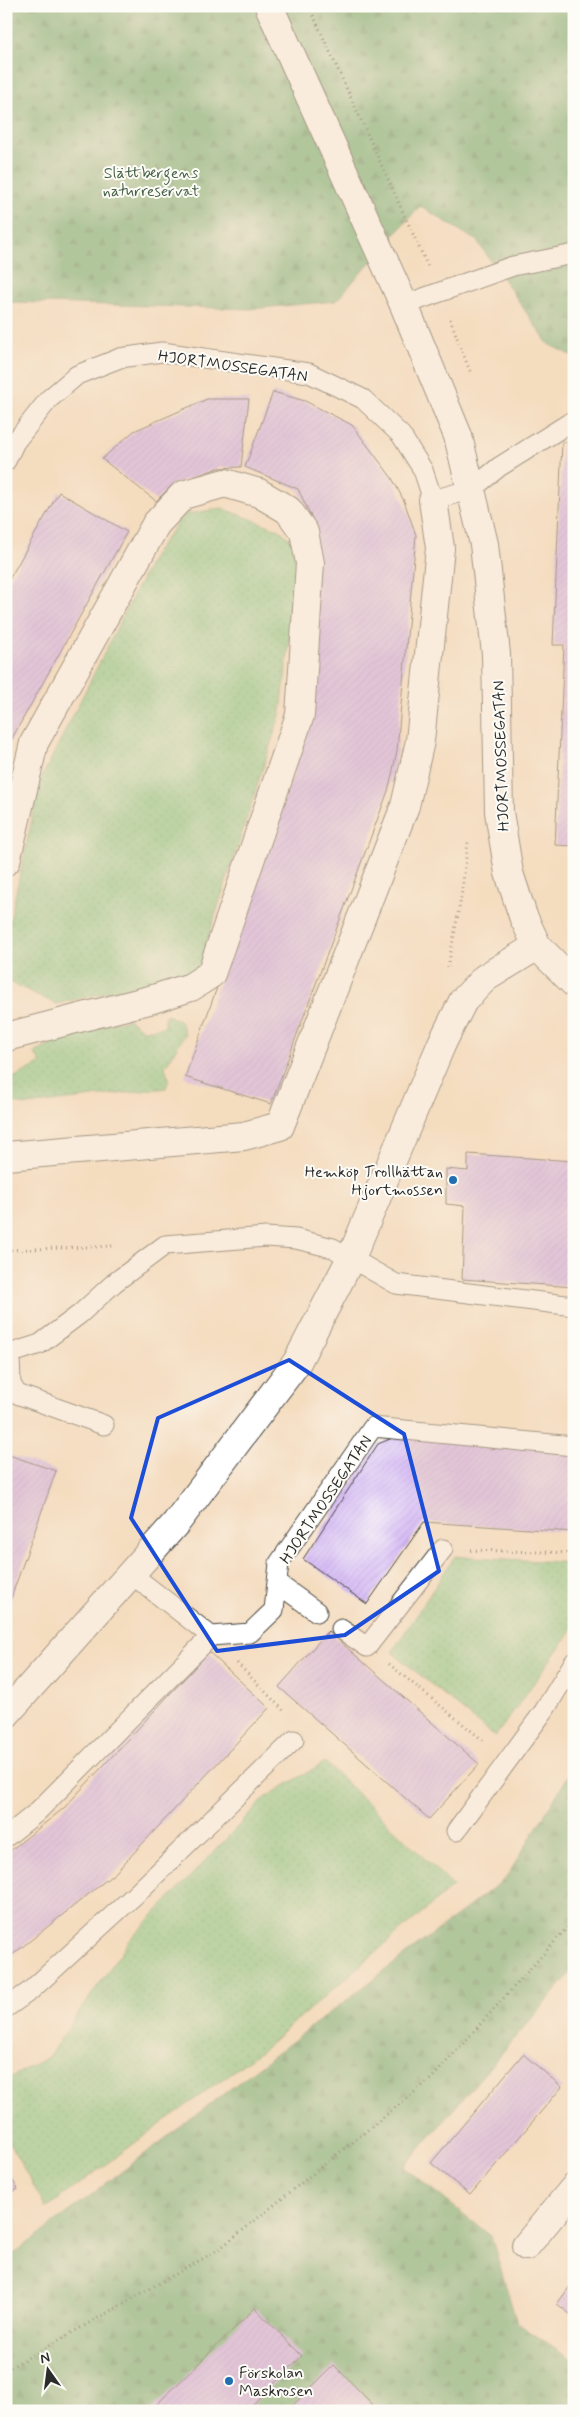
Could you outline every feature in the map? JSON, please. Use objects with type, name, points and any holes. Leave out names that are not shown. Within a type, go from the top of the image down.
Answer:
[{"type":"street","name":"HJORTMOSSEGATAN","points":[[270,6],[404,304],[458,436],[484,544],[496,654],[499,812],[509,873],[523,916],[537,946],[574,983]]},
{"type":"street","points":[[6,861],[34,743],[156,524],[183,495],[225,483],[259,493],[288,510],[304,532],[310,563],[300,715],[210,974],[191,987],[153,1000],[6,1037]]},
{"type":"street","points":[[6,1156],[244,1136],[280,1126],[407,796],[420,741],[440,548],[432,500]]},
{"type":"street","points":[[6,1714],[176,1523],[297,1362],[352,1258],[438,1052],[463,1001],[485,978],[537,946]]},
{"type":"street","points":[[526,2246],[574,2188]]},
{"type":"lane","points":[[404,304],[513,266],[574,254]]},
{"type":"lane","name":"HJORTMOSSEGATAN","points":[[6,461],[14,442],[50,399],[77,374],[120,358],[162,352],[309,373],[363,399],[401,435],[423,470],[432,500]]},
{"type":"lane","points":[[432,500],[472,489],[500,467],[574,420]]},
{"type":"lane","points":[[104,1425],[17,1394],[11,1384],[8,1354],[40,1344],[80,1314],[114,1283],[164,1245],[266,1237],[296,1238],[333,1248],[396,1284],[574,1306]]},
{"type":"lane","name":"HJORTMOSSEGATAN","points":[[211,1636],[250,1633],[274,1610],[279,1563],[373,1427],[574,1446]]},
{"type":"lane","points":[[342,1628],[367,1647],[443,1549]]},
{"type":"lane","points":[[6,1837],[36,1813],[211,1636],[130,1573]]},
{"type":"lane","points":[[277,1583],[317,1612]]},
{"type":"lane","points":[[456,1831],[544,1711],[574,1662]]},
{"type":"lane","points":[[6,2008],[30,1991],[135,1895],[294,1740]]},
{"type":"path","points":[[447,972],[461,898],[469,835]]},
{"type":"path","points":[[6,1250],[164,1245]]},
{"type":"path","points":[[443,1549],[574,1553]]},
{"type":"path","points":[[211,1636],[292,1719],[294,1740]]},
{"type":"path","points":[[367,1647],[508,1760]]},
{"type":"path","points":[[6,2370],[226,2244],[431,2079],[574,1920]]},
{"type":"highlighted area","points":[[289,1360],[404,1434],[439,1571],[345,1635],[217,1651],[131,1518],[158,1418]]},
{"type":"green space","name":"Slättbergens naturreservat","points":[[6,6],[574,6],[574,357],[548,344],[477,241],[420,206],[336,301],[251,309],[6,302]]},
{"type":"green space","points":[[222,508],[280,530],[296,545],[298,565],[281,712],[197,972],[56,1004],[6,980],[6,939],[40,781],[153,556],[183,515]]},
{"type":"green space","points":[[165,1015],[179,1021],[185,1034],[165,1067],[169,1079],[166,1088],[27,1105],[13,1103],[11,1090],[13,1078],[41,1063],[34,1053],[79,1031],[129,1019],[143,1030],[165,1027]]},
{"type":"green space","points":[[455,1556],[574,1563],[574,1627],[495,1737],[392,1652]]},
{"type":"green space","points":[[325,1762],[453,1886],[261,2051],[46,2208],[6,2137],[6,2080],[48,2057],[129,1941],[266,1797]]},
{"type":"green space","points":[[574,1766],[574,1969],[404,2167],[491,2236],[517,2323],[574,2360],[574,2411],[6,2411],[6,2260],[506,1878]]},
{"type":"building","points":[[273,392],[305,401],[352,425],[392,478],[404,501],[416,535],[397,750],[388,791],[271,1104],[185,1077],[294,772],[317,529],[298,489],[245,467]]},
{"type":"building","points":[[207,399],[249,399],[241,467],[218,468],[172,485],[156,501],[102,459],[134,431]]},
{"type":"building","points":[[562,442],[574,442],[574,846],[555,845],[564,645],[553,645]]},
{"type":"building","points":[[59,492],[127,532],[6,749],[6,585]]},
{"type":"building","points":[[468,1154],[574,1161],[574,1287],[462,1279],[465,1206],[446,1204],[446,1169],[468,1171]]},
{"type":"building","points":[[397,1436],[574,1451],[574,1532],[424,1522],[367,1604],[303,1559],[378,1444]]},
{"type":"building","points":[[6,1454],[56,1471],[7,1609],[6,1609]]},
{"type":"building","points":[[328,1631],[479,1764],[429,1819],[279,1687]]},
{"type":"building","points":[[209,1652],[269,1708],[115,1873],[6,1960],[6,1854],[64,1808]]},
{"type":"building","points":[[523,2054],[562,2087],[470,2195],[431,2163]]},
{"type":"building","points":[[6,2170],[18,2189],[6,2196]]},
{"type":"building","points":[[574,2281],[574,2317],[557,2304]]},
{"type":"building","name":"Förskolan Maskrosen","points":[[255,2308],[302,2356],[251,2406],[256,2411],[150,2411]]},
{"type":"building","name":"Förskolan Maskrosen","points":[[334,2365],[379,2411],[287,2411]]},
{"type":"place","name":"Hemköp Trollhättan Hjortmossen","points":[[453,1180]]},
{"type":"place","name":"Förskolan Maskrosen","points":[[229,2381]]}]
